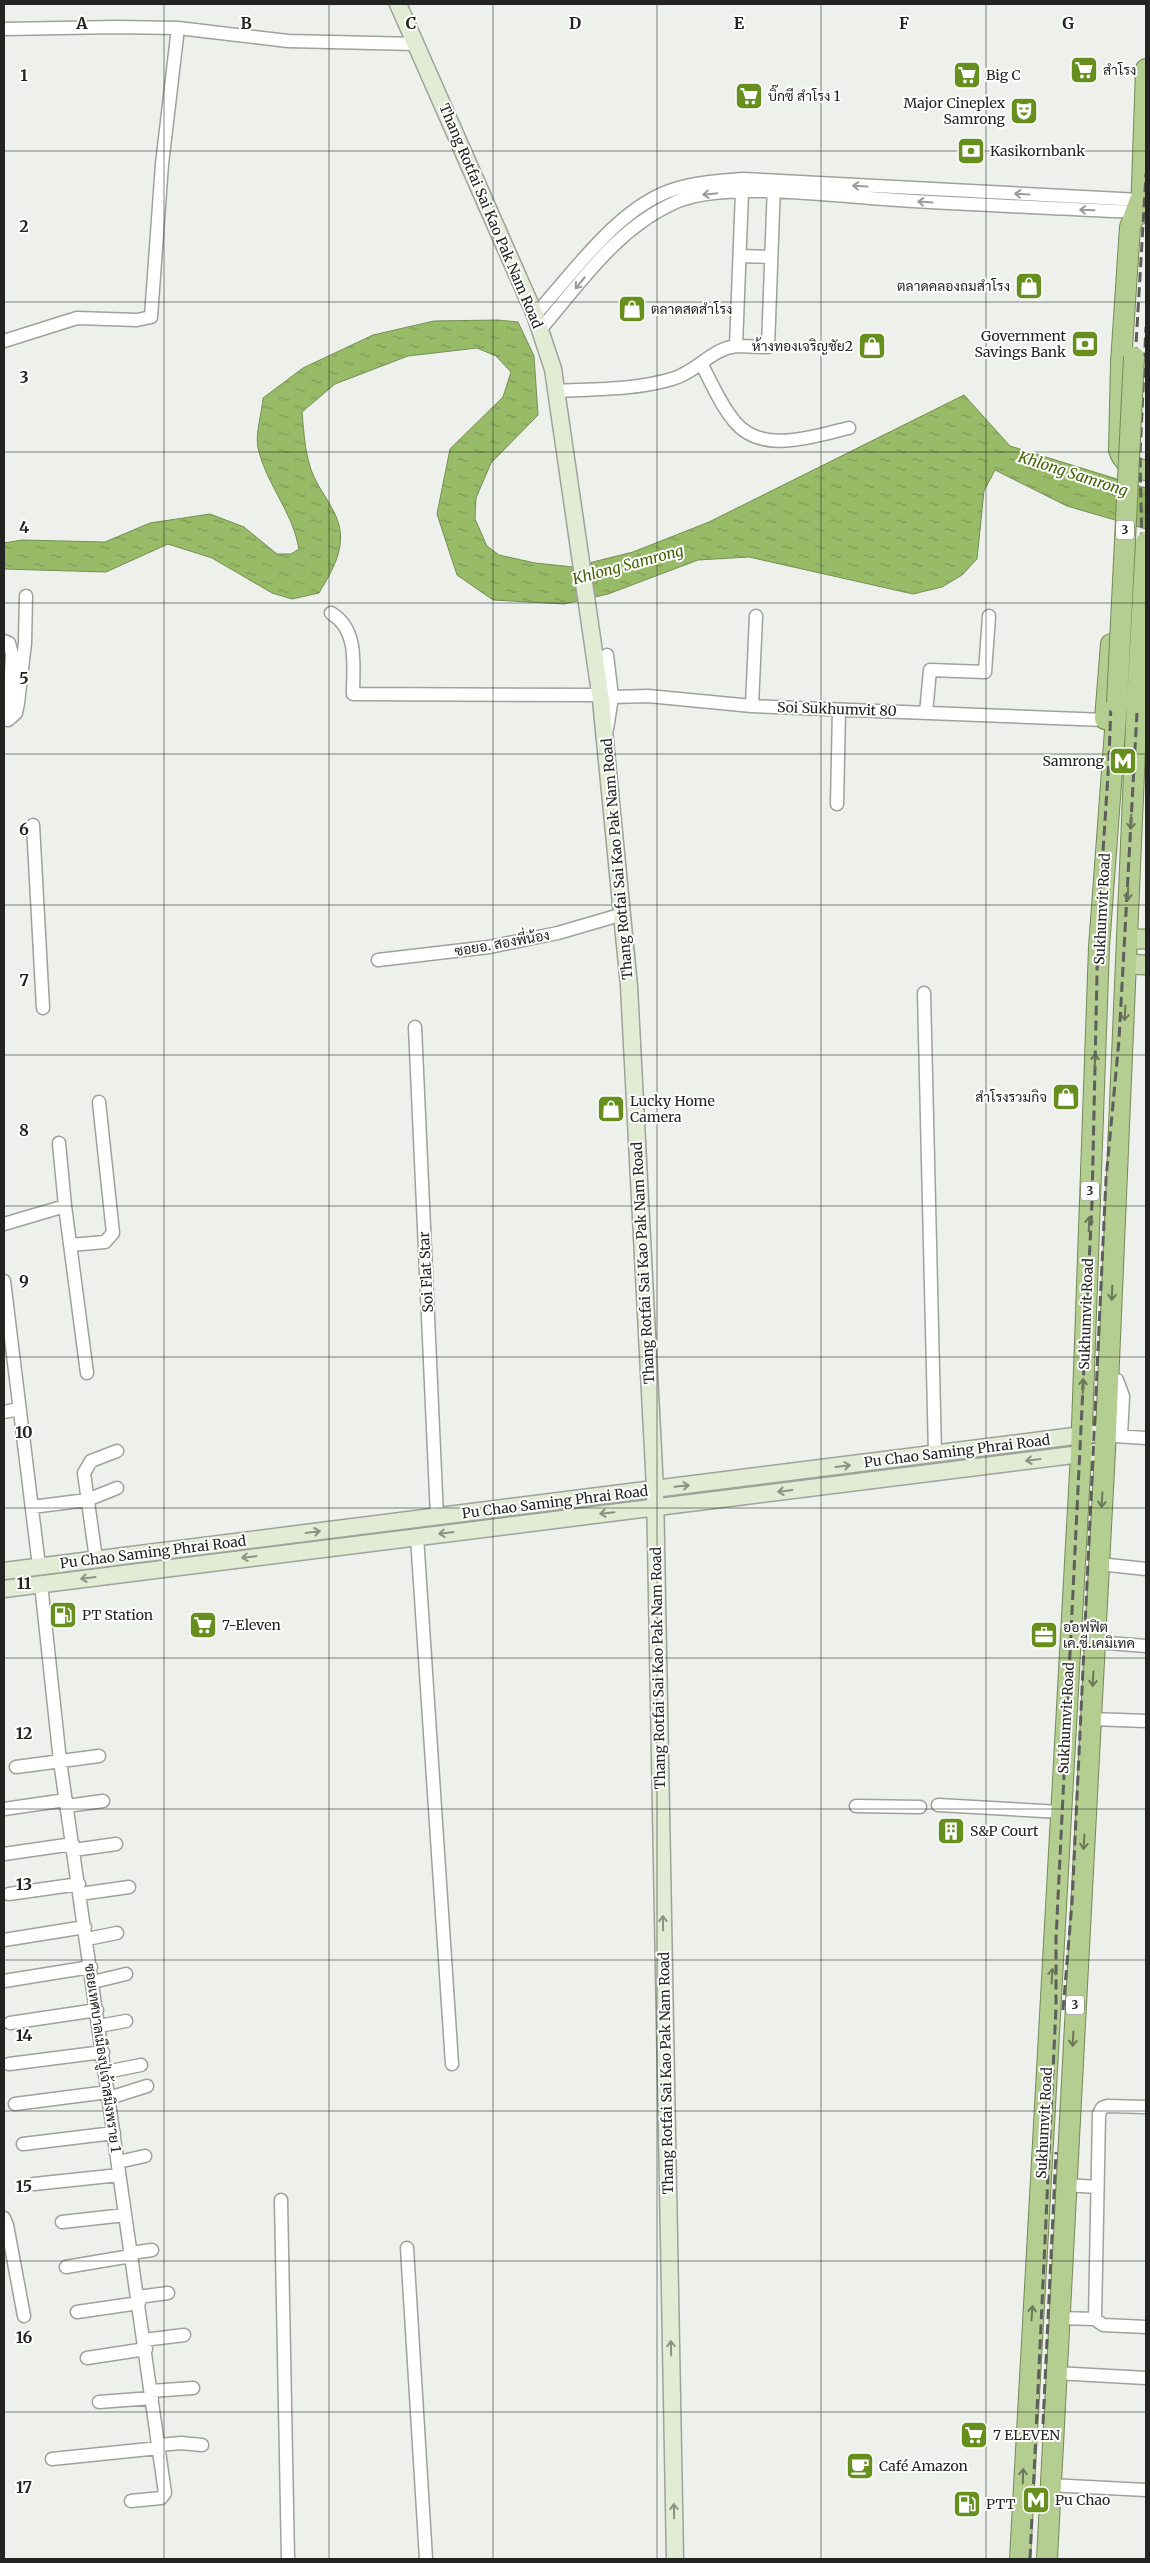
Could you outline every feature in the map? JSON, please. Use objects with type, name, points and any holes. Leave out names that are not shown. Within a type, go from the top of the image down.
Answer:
[{"type":"highway","name":"Sukhumvit Road","points":[[1020,2559],[1082,1444],[1099,947],[1117,703],[1134,357],[1138,206],[1146,69]]},
{"type":"highway","points":[[1138,206],[1130,227],[1119,450],[1121,456],[1135,468],[1146,470]]},
{"type":"highway","name":"Sukhumvit Road","points":[[1047,2559],[1049,2485],[1099,1564],[1110,1439],[1108,1377],[1126,964],[1137,939],[1130,847],[1140,768],[1137,703],[1146,542]]},
{"type":"highway","points":[[1110,783],[1104,757],[1104,720],[1116,590],[1121,582],[1146,586]]},
{"type":"highway","points":[[1140,768],[1144,755],[1146,726]]},
{"type":"highway","points":[[1106,846],[1130,847]]},
{"type":"highway","points":[[1099,947],[1137,939]]},
{"type":"highway","points":[[1099,947],[1126,964]]},
{"type":"highway","points":[[1040,2186],[1066,2185]]},
{"type":"main road","name":"Thang Rotfai Sai Kao Pak Nam Road","points":[[398,4],[538,323],[552,369],[587,607],[606,696],[605,733],[629,986],[655,1489],[675,2559]]},
{"type":"main road","points":[[1126,964],[1146,965]]},
{"type":"main road","name":"Pu Chao Saming Phrai Road","points":[[4,1590],[655,1508],[1110,1439]]},
{"type":"main road","name":"Pu Chao Saming Phrai Road","points":[[4,1571],[935,1454],[1082,1444]]},
{"type":"main road","points":[[39,1566],[41,1584]]},
{"type":"street","points":[[4,29],[117,26],[178,28],[288,42],[416,44]]},
{"type":"street","points":[[4,341],[77,318],[137,320],[151,317],[153,312],[162,164],[178,28]]},
{"type":"street","points":[[538,323],[603,247],[613,226],[643,204],[676,195],[708,182],[743,179],[774,187],[1138,206]]},
{"type":"street","points":[[676,195],[742,192],[774,187]]},
{"type":"street","points":[[556,391],[644,384],[672,379],[702,365],[718,350],[736,346],[768,347],[774,187]]},
{"type":"street","points":[[736,346],[742,192]]},
{"type":"street","points":[[740,256],[771,257]]},
{"type":"street","points":[[702,365],[735,422],[755,437],[779,440],[801,439],[849,428]]},
{"type":"street","points":[[6,723],[16,713],[18,703],[25,642],[26,596]]},
{"type":"street","name":"Soi Sukhumvit 80","points":[[331,613],[341,619],[352,637],[353,694],[648,696],[752,706],[1104,720]]},
{"type":"street","points":[[752,706],[756,616]]},
{"type":"street","points":[[926,713],[930,670],[985,672],[989,616]]},
{"type":"street","points":[[4,641],[8,643],[12,654],[6,723]]},
{"type":"street","points":[[606,696],[607,655]]},
{"type":"street","points":[[837,804],[839,710]]},
{"type":"street","points":[[33,825],[43,1008]]},
{"type":"street","name":"ซอยอ. สองพี่น้อง","points":[[378,960],[489,947],[558,933],[623,914]]},
{"type":"street","points":[[924,993],[935,1454]]},
{"type":"street","name":"Soi Flat Star","points":[[415,1027],[437,1517]]},
{"type":"street","points":[[70,1245],[104,1242],[113,1233],[99,1102]]},
{"type":"street","points":[[59,1143],[64,1206],[87,1373]]},
{"type":"street","points":[[4,1224],[64,1206]]},
{"type":"street","points":[[4,1281],[8,1348],[19,1409],[39,1566]]},
{"type":"street","points":[[4,1412],[19,1409]]},
{"type":"street","points":[[1110,1439],[1146,1438]]},
{"type":"street","points":[[96,1559],[86,1500],[84,1473],[86,1467],[92,1461],[117,1451]]},
{"type":"street","points":[[32,1507],[86,1500],[117,1488]]},
{"type":"street","points":[[279,1536],[282,1554]]},
{"type":"street","points":[[417,1537],[452,2064]]},
{"type":"street","points":[[1099,1564],[1146,1569]]},
{"type":"street","name":"ซอยเทศบาลเมืองปู่เจ้าสมิงพราย 1","points":[[41,1584],[60,1761],[80,1889],[165,2495],[161,2498],[131,2501]]},
{"type":"street","points":[[1095,1642],[1146,1646]]},
{"type":"street","points":[[1091,1719],[1146,1721]]},
{"type":"street","points":[[16,1767],[99,1756]]},
{"type":"street","points":[[4,1809],[103,1801]]},
{"type":"street","points":[[938,1805],[1061,1812]]},
{"type":"street","points":[[856,1806],[920,1807]]},
{"type":"street","points":[[4,1854],[116,1844]]},
{"type":"street","points":[[9,1894],[128,1888]]},
{"type":"street","points":[[4,1940],[86,1933],[118,1933]]},
{"type":"street","points":[[4,1981],[91,1967]]},
{"type":"street","points":[[93,1982],[126,1974]]},
{"type":"street","points":[[10,2023],[97,2010]]},
{"type":"street","points":[[99,2026],[126,2021]]},
{"type":"street","points":[[9,2064],[103,2052]]},
{"type":"street","points":[[106,2072],[141,2065]]},
{"type":"street","points":[[15,2104],[109,2095],[147,2086]]},
{"type":"street","points":[[1094,2319],[1099,2114],[1102,2108],[1146,2107]]},
{"type":"street","points":[[23,2144],[114,2132]]},
{"type":"street","points":[[34,2184],[119,2168],[145,2156]]},
{"type":"street","points":[[1066,2185],[1097,2187]]},
{"type":"street","points":[[281,2200],[288,2559]]},
{"type":"street","points":[[62,2222],[125,2214]]},
{"type":"street","points":[[4,2218],[7,2225],[24,2316]]},
{"type":"street","points":[[407,2248],[426,2559]]},
{"type":"street","points":[[66,2267],[152,2250]]},
{"type":"street","points":[[77,2312],[168,2293]]},
{"type":"street","points":[[1058,2318],[1094,2319],[1103,2325],[1146,2327]]},
{"type":"street","points":[[86,2358],[184,2335]]},
{"type":"street","points":[[1055,2372],[1146,2378]]},
{"type":"street","points":[[98,2402],[193,2388]]},
{"type":"street","points":[[52,2459],[181,2443],[202,2445]]},
{"type":"street","points":[[1049,2485],[1146,2490]]},
{"type":"water","name":"Khlong Samrong","points":[[498,320],[518,322],[534,356],[538,415],[491,463],[476,498],[475,519],[487,546],[499,555],[535,563],[573,567],[633,552],[709,522],[964,395],[1010,446],[1146,488],[1146,529],[1067,506],[995,470],[984,491],[977,559],[962,575],[942,587],[913,594],[749,557],[698,560],[608,594],[564,604],[493,600],[457,575],[437,514],[450,449],[503,397],[511,372],[496,356],[477,348],[408,356],[335,384],[302,412],[305,445],[311,469],[316,482],[335,514],[341,535],[338,555],[319,593],[292,599],[272,593],[212,558],[168,544],[106,572],[4,569],[4,543],[22,540],[105,542],[150,523],[210,514],[244,527],[277,554],[291,554],[299,549],[296,536],[286,510],[267,474],[258,448],[258,430],[263,398],[303,368],[373,335],[434,321]]},
{"type":"railway","points":[[1030,2559],[1056,2007],[1056,1939],[1092,1203],[1098,929],[1109,759],[1115,592],[1129,464],[1146,174]]},
{"type":"railway","points":[[1063,2010],[1072,1903],[1106,1179],[1119,1040],[1143,603],[1140,455],[1146,327]]},
{"type":"railway","points":[[1043,2424],[1056,2152]]},
{"type":"place","name":"สำโรง","points":[[1084,70]]},
{"type":"place","name":"Big C","points":[[967,75]]},
{"type":"place","name":"บิ๊กซี สำโรง 1","points":[[749,96]]},
{"type":"place","name":"Major Cineplex Samrong","points":[[1024,111]]},
{"type":"place","name":"Kasikornbank","points":[[971,151]]},
{"type":"place","name":"ตลาดคลองถมสำโรง","points":[[1029,286]]},
{"type":"place","name":"ตลาดสดสำโรง","points":[[632,309]]},
{"type":"place","name":"Government Savings Bank","points":[[1085,344]]},
{"type":"place","name":"ห้างทองเจริญชัย2","points":[[872,346]]},
{"type":"place","name":"Samrong","points":[[1123,761]]},
{"type":"place","name":"สำโรงรวมกิจ","points":[[1066,1097]]},
{"type":"place","name":"Lucky Home Camera","points":[[611,1109]]},
{"type":"place","name":"PT Station","points":[[63,1615]]},
{"type":"place","name":"7-Eleven","points":[[203,1625]]},
{"type":"place","name":"ออฟฟิต เค.ซี.เคมิเทค","points":[[1044,1635]]},
{"type":"place","name":"S&P Court","points":[[951,1831]]},
{"type":"place","name":"7 ELEVEN","points":[[974,2435]]},
{"type":"place","name":"Café Amazon","points":[[860,2466]]},
{"type":"place","name":"Pu Chao","points":[[1036,2500]]},
{"type":"place","name":"PTT","points":[[967,2504]]}]
